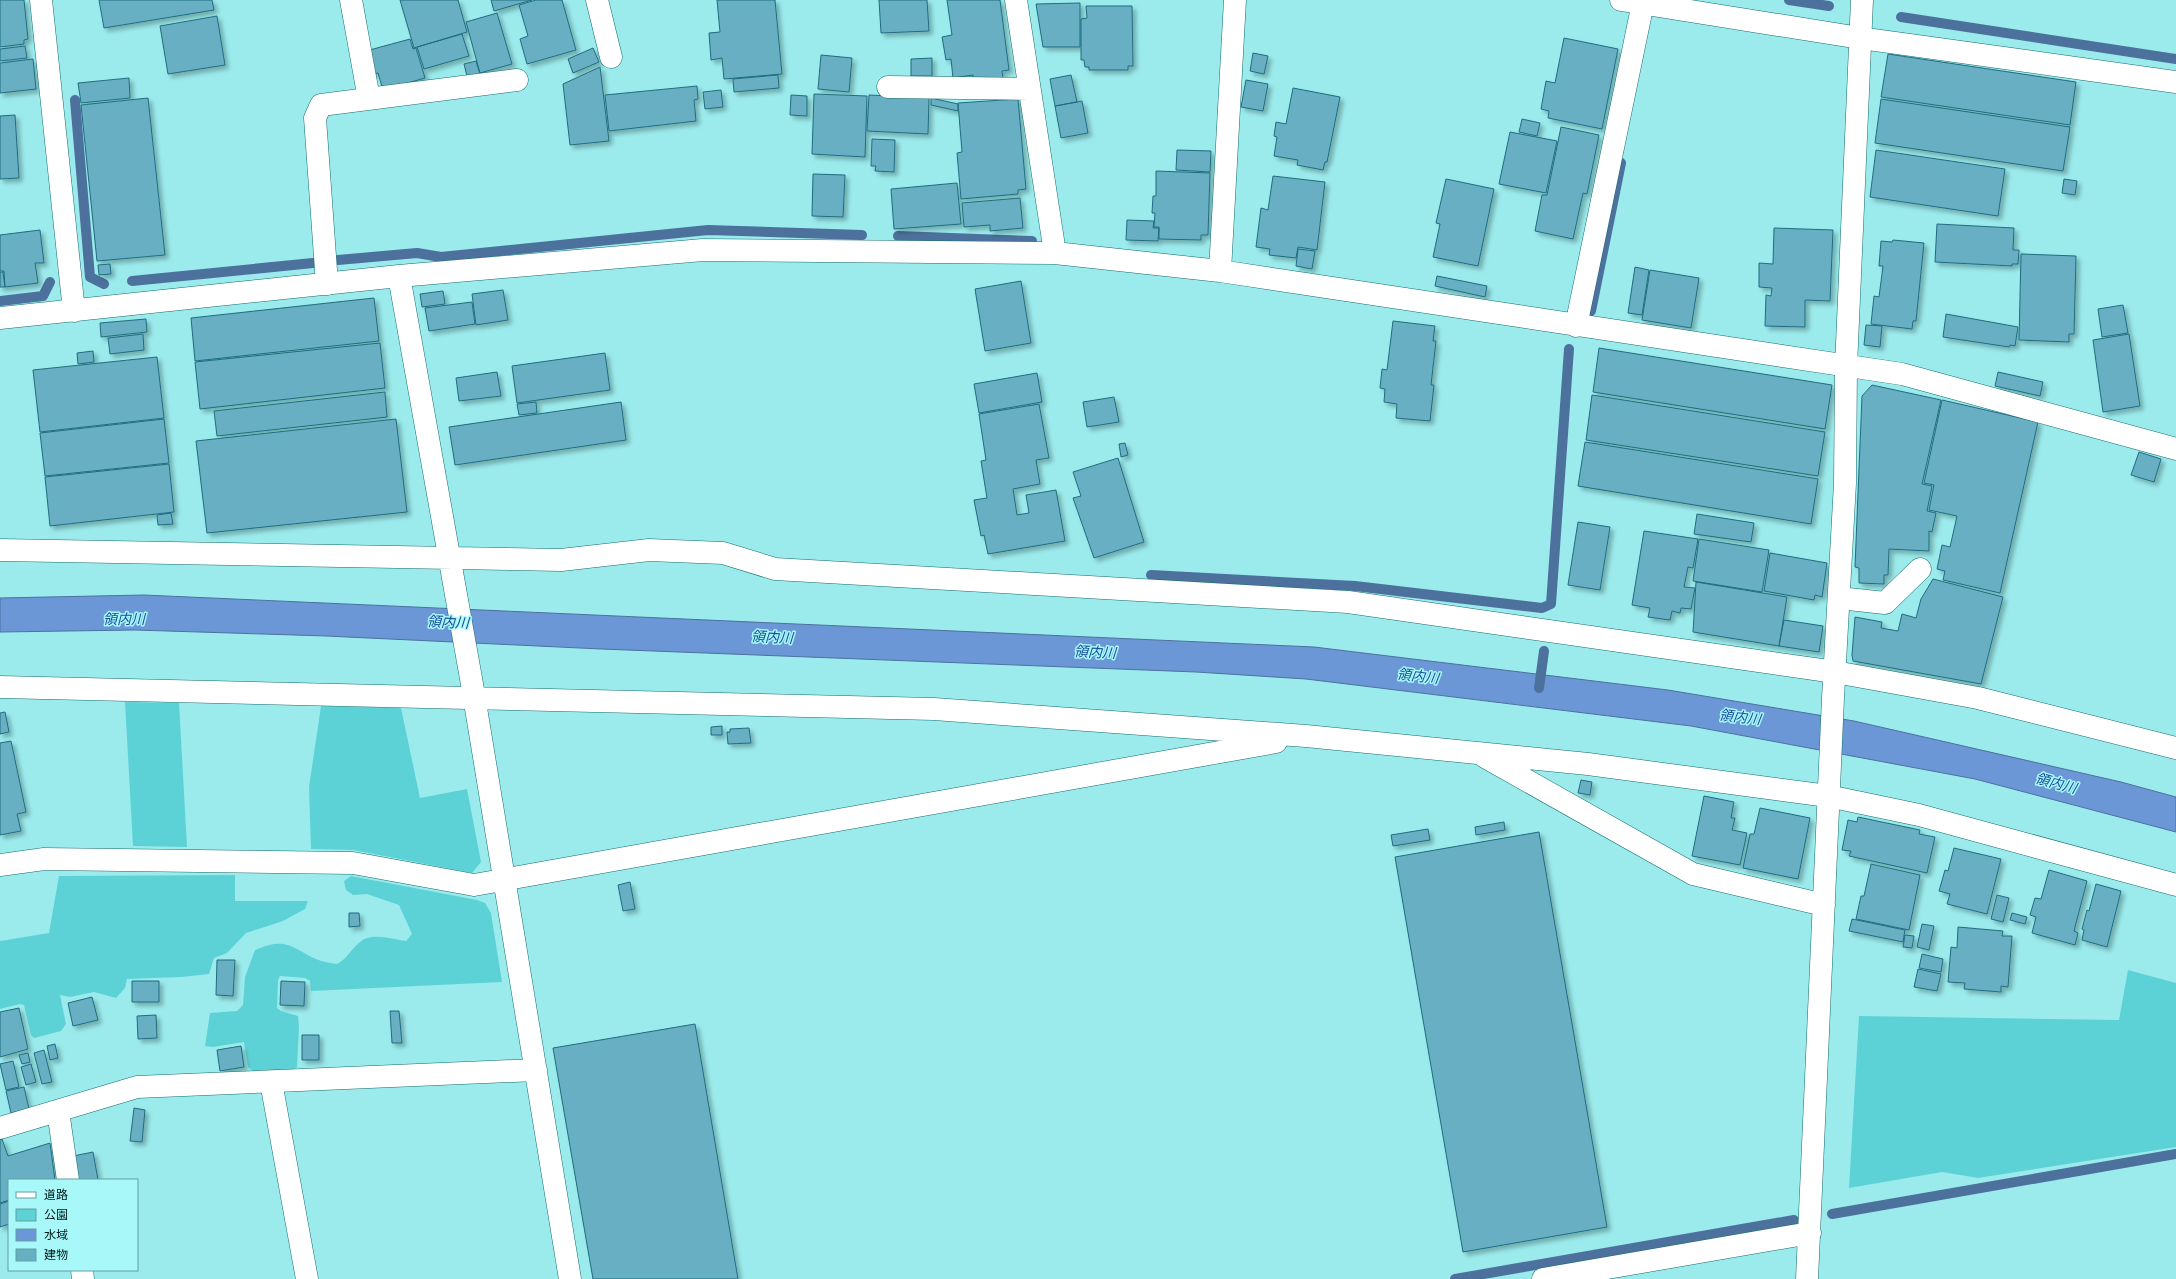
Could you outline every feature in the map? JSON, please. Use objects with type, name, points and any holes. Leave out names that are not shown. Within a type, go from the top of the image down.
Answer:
[{"type":"street","points":[[41,0],[74,311]]},
{"type":"street","points":[[351,0],[369,98]]},
{"type":"street","points":[[597,0],[611,57]]},
{"type":"street","points":[[1016,0],[1055,253]]},
{"type":"street","points":[[1220,271],[1235,0]]},
{"type":"street","points":[[1621,0],[1860,38],[2176,82]]},
{"type":"street","points":[[1807,1279],[1828,796],[1845,482],[1846,367],[1862,0]]},
{"type":"street","points":[[1576,326],[1643,4]]},
{"type":"street","points":[[327,284],[315,118],[321,105],[517,80]]},
{"type":"street","points":[[888,87],[1029,89]]},
{"type":"street","points":[[0,318],[399,276],[703,250],[1055,253],[1220,271],[1846,367],[1902,374],[2176,449]]},
{"type":"street","points":[[399,276],[473,691],[570,1279]]},
{"type":"street","points":[[0,550],[450,561],[561,560],[649,550],[723,553],[775,569],[1348,602],[1835,672],[1978,698],[2176,748]]},
{"type":"street","points":[[1839,598],[1885,603],[1920,569]]},
{"type":"street","points":[[0,687],[473,691],[934,709],[1306,736],[1588,764],[1828,796],[1919,815],[2176,885]]},
{"type":"street","points":[[0,865],[44,859],[352,863],[474,885],[1306,736]]},
{"type":"street","points":[[1478,753],[1693,874],[1824,906]]},
{"type":"street","points":[[0,1128],[137,1087],[536,1070]]},
{"type":"street","points":[[271,1082],[307,1279]]},
{"type":"street","points":[[58,1111],[68,1179]]},
{"type":"street","points":[[1542,1279],[1810,1233]]},
{"type":"green space","points":[[125,702],[179,703],[187,847],[133,846]]},
{"type":"green space","points":[[321,706],[401,708],[420,798],[467,789],[481,862],[472,873],[353,850],[311,849],[309,787]]},
{"type":"green space","points":[[235,875],[235,901],[308,901],[305,909],[283,921],[246,933],[227,953],[214,958],[209,974],[181,977],[127,979],[125,988],[116,998],[94,992],[70,997],[60,995],[66,1024],[61,1031],[34,1038],[31,1035],[24,1005],[20,1004],[0,1009],[0,941],[49,933],[59,876]]},
{"type":"green space","points":[[351,876],[477,900],[485,903],[491,913],[502,982],[311,991],[310,981],[305,978],[280,976],[278,980],[277,1008],[281,1011],[298,1016],[299,1027],[297,1067],[292,1071],[254,1072],[248,1067],[244,1042],[213,1047],[205,1046],[210,1013],[237,1011],[243,1005],[245,977],[255,950],[274,944],[287,945],[319,960],[337,964],[344,959],[360,942],[370,937],[382,937],[406,941],[412,934],[399,905],[367,894],[353,895],[346,890],[344,881]]},
{"type":"green space","points":[[2128,970],[2176,983],[2176,1147],[1978,1178],[1942,1172],[1849,1188],[1859,1016],[2119,1020]]},
{"type":"water","name":"領内川","points":[[144,595],[1314,647],[1668,690],[1854,721],[2121,782],[2176,797],[2176,832],[1975,779],[1691,726],[1306,679],[1196,672],[601,649],[326,636],[135,630],[0,632],[0,598]]},
{"type":"building","points":[[0,0],[24,0],[28,39],[24,40],[24,44],[0,47]]},
{"type":"building","points":[[99,0],[212,0],[214,10],[104,28]]},
{"type":"building","points":[[400,0],[458,0],[467,32],[414,48]]},
{"type":"building","points":[[491,0],[532,0],[494,11]]},
{"type":"building","points":[[536,0],[562,0],[576,50],[527,64],[520,39],[528,36],[519,5]]},
{"type":"building","points":[[717,0],[775,0],[782,74],[724,79],[722,58],[711,60],[709,33],[720,32]]},
{"type":"building","points":[[879,0],[927,0],[929,31],[881,33]]},
{"type":"building","points":[[947,0],[1000,0],[1009,70],[1002,71],[1003,78],[973,80],[973,75],[953,78],[951,59],[946,60],[942,37],[952,35]]},
{"type":"building","points":[[1080,3],[1080,47],[1043,47],[1036,4]]},
{"type":"building","points":[[1086,6],[1132,6],[1133,66],[1128,66],[1128,70],[1089,70],[1089,67],[1085,67],[1084,60],[1081,60],[1081,19],[1087,18]]},
{"type":"building","points":[[497,13],[512,64],[480,73],[466,22]]},
{"type":"building","points":[[217,16],[225,65],[168,74],[160,26]]},
{"type":"building","points":[[462,34],[469,56],[424,69],[417,47]]},
{"type":"building","points":[[1564,38],[1618,49],[1602,129],[1548,118],[1549,111],[1541,109],[1546,81],[1555,83]]},
{"type":"building","points":[[410,39],[413,49],[416,48],[425,78],[383,90],[378,73],[373,74],[366,51]]},
{"type":"building","points":[[25,46],[27,58],[0,61],[0,49]]},
{"type":"building","points":[[593,48],[599,62],[573,73],[568,59]]},
{"type":"building","points":[[1253,53],[1268,56],[1264,74],[1250,71]]},
{"type":"building","points":[[1888,54],[2076,82],[2070,125],[1881,97]]},
{"type":"building","points":[[821,55],[852,58],[849,92],[818,89]]},
{"type":"building","points":[[932,58],[932,76],[911,76],[911,59]]},
{"type":"building","points":[[33,59],[36,89],[0,93],[0,63]]},
{"type":"building","points":[[476,61],[481,77],[468,80],[464,64]]},
{"type":"building","points":[[600,67],[609,141],[570,145],[563,84]]},
{"type":"building","points":[[778,75],[779,88],[734,92],[733,79]]},
{"type":"building","points":[[1071,75],[1077,102],[1055,106],[1050,79]]},
{"type":"building","points":[[129,78],[130,98],[81,103],[78,83]]},
{"type":"building","points":[[1246,80],[1268,84],[1263,111],[1241,107]]},
{"type":"building","points":[[697,86],[698,99],[694,100],[696,121],[609,131],[605,95]]},
{"type":"building","points":[[1293,88],[1340,97],[1327,162],[1325,162],[1323,170],[1297,165],[1298,160],[1274,156],[1277,137],[1274,136],[1276,122],[1286,124]]},
{"type":"building","points":[[721,90],[723,107],[705,109],[703,92]]},
{"type":"building","points":[[814,94],[867,96],[865,157],[812,154]]},
{"type":"building","points":[[791,95],[807,96],[807,116],[790,115]]},
{"type":"building","points":[[869,95],[929,98],[928,134],[867,131]]},
{"type":"building","points":[[148,98],[165,255],[97,261],[81,105]]},
{"type":"building","points":[[931,98],[958,104],[958,111],[931,105]]},
{"type":"building","points":[[1018,99],[1026,189],[1018,190],[1018,194],[961,199],[957,153],[962,152],[958,103]]},
{"type":"building","points":[[1881,99],[2070,127],[2063,171],[1875,143]]},
{"type":"building","points":[[1082,101],[1088,133],[1061,138],[1055,106]]},
{"type":"building","points":[[15,115],[19,178],[0,179],[0,116]]},
{"type":"building","points":[[1522,119],[1540,123],[1537,136],[1519,132]]},
{"type":"building","points":[[1561,127],[1599,135],[1587,194],[1583,193],[1573,239],[1535,231],[1542,195],[1547,195]]},
{"type":"building","points":[[1510,132],[1557,141],[1546,193],[1499,184]]},
{"type":"building","points":[[872,139],[895,140],[894,172],[875,171],[876,166],[871,166]]},
{"type":"building","points":[[1177,150],[1211,151],[1210,172],[1176,170]]},
{"type":"building","points":[[1876,150],[2005,169],[1998,216],[1870,197]]},
{"type":"building","points":[[1156,171],[1210,173],[1208,235],[1201,235],[1201,240],[1159,239],[1159,227],[1154,227],[1155,213],[1152,213],[1153,196],[1156,196]]},
{"type":"building","points":[[813,174],[845,175],[843,217],[812,216]]},
{"type":"building","points":[[1273,176],[1325,182],[1317,250],[1298,247],[1296,258],[1269,255],[1270,249],[1256,247],[1261,208],[1268,210]]},
{"type":"building","points":[[1446,179],[1494,189],[1478,266],[1433,257],[1440,224],[1436,223]]},
{"type":"building","points":[[2064,179],[2077,181],[2075,195],[2062,193]]},
{"type":"building","points":[[957,183],[961,224],[894,229],[891,189]]},
{"type":"building","points":[[1020,198],[1023,228],[990,231],[990,225],[964,227],[962,203]]},
{"type":"building","points":[[1127,220],[1154,221],[1153,228],[1159,228],[1158,241],[1126,240]]},
{"type":"building","points":[[1937,224],[2014,228],[2013,250],[2019,250],[2018,264],[2012,264],[2012,266],[1935,262]]},
{"type":"building","points":[[1774,228],[1833,230],[1830,301],[1805,300],[1805,327],[1765,326],[1766,295],[1771,296],[1772,288],[1759,287],[1759,263],[1773,264]]},
{"type":"building","points":[[40,230],[44,263],[35,263],[38,283],[5,287],[4,271],[0,271],[0,235]]},
{"type":"building","points":[[1893,240],[1924,243],[1916,321],[1913,321],[1912,329],[1871,324],[1874,296],[1879,297],[1883,266],[1879,266],[1881,241],[1892,242]]},
{"type":"building","points":[[1298,249],[1315,251],[1312,269],[1296,266]]},
{"type":"building","points":[[2021,254],[2076,256],[2074,334],[2069,334],[2069,342],[2019,340]]},
{"type":"building","points":[[110,264],[111,274],[99,275],[98,265]]},
{"type":"building","points":[[1635,267],[1649,270],[1642,315],[1628,313]]},
{"type":"building","points":[[1650,270],[1699,278],[1691,328],[1642,320]]},
{"type":"building","points":[[0,272],[3,272],[5,287],[0,287]]},
{"type":"building","points":[[1437,276],[1487,286],[1485,297],[1435,286]]},
{"type":"building","points":[[1021,281],[1031,343],[985,351],[975,289]]},
{"type":"building","points":[[503,290],[508,320],[476,325],[472,294]]},
{"type":"building","points":[[443,291],[445,304],[422,307],[420,294]]},
{"type":"building","points":[[374,298],[379,341],[195,361],[191,318]]},
{"type":"building","points":[[472,302],[475,324],[429,331],[425,308]]},
{"type":"building","points":[[2123,305],[2128,333],[2102,337],[2098,309]]},
{"type":"building","points":[[1946,314],[2018,327],[2015,346],[2010,345],[2009,347],[1943,337]]},
{"type":"building","points":[[146,319],[147,332],[101,337],[100,323]]},
{"type":"building","points":[[1393,321],[1435,326],[1433,341],[1436,341],[1431,385],[1434,385],[1430,421],[1396,418],[1397,404],[1384,402],[1385,389],[1380,388],[1382,369],[1387,370]]},
{"type":"building","points":[[1866,325],[1882,326],[1880,347],[1864,345]]},
{"type":"building","points":[[143,334],[144,350],[110,354],[108,338]]},
{"type":"building","points":[[2129,334],[2140,406],[2103,412],[2093,340]]},
{"type":"building","points":[[380,343],[385,388],[200,409],[195,362]]},
{"type":"building","points":[[1599,348],[1832,385],[1825,429],[1593,392]]},
{"type":"building","points":[[93,351],[94,362],[78,364],[77,353]]},
{"type":"building","points":[[605,353],[610,390],[517,403],[512,366]]},
{"type":"building","points":[[157,357],[164,418],[40,432],[33,370]]},
{"type":"building","points":[[497,372],[501,396],[459,401],[456,378]]},
{"type":"building","points":[[1998,372],[2043,382],[2040,396],[1995,386]]},
{"type":"building","points":[[1037,373],[1042,402],[979,413],[974,384]]},
{"type":"building","points":[[1872,385],[1941,400],[1922,484],[1932,486],[1927,511],[1936,513],[1932,532],[1929,531],[1929,551],[1889,549],[1888,575],[1884,575],[1884,584],[1859,583],[1859,568],[1855,567],[1862,396]]},
{"type":"building","points":[[385,392],[387,417],[217,436],[214,411]]},
{"type":"building","points":[[1592,395],[1825,432],[1818,476],[1586,440]]},
{"type":"building","points":[[1114,397],[1119,422],[1087,427],[1083,402]]},
{"type":"building","points":[[1942,400],[2038,422],[2000,593],[1943,580],[1945,571],[1937,569],[1942,545],[1950,547],[1957,516],[1929,510],[1934,485],[1924,483]]},
{"type":"building","points":[[536,402],[537,413],[519,415],[517,404]]},
{"type":"building","points":[[621,402],[626,440],[455,465],[449,427]]},
{"type":"building","points":[[1039,404],[1049,458],[1036,460],[1040,484],[1013,489],[1017,515],[1029,513],[1026,495],[1056,490],[1065,541],[988,554],[984,535],[981,536],[974,500],[987,498],[981,461],[986,460],[979,414]]},
{"type":"building","points":[[164,419],[169,463],[45,476],[40,433]]},
{"type":"building","points":[[396,419],[407,512],[207,533],[196,441]]},
{"type":"building","points":[[1585,442],[1818,479],[1811,524],[1578,486]]},
{"type":"building","points":[[1125,443],[1128,455],[1121,457],[1119,444]]},
{"type":"building","points":[[2139,452],[2161,459],[2154,482],[2131,475]]},
{"type":"building","points":[[1118,458],[1144,542],[1094,558],[1073,498],[1081,496],[1073,472]]},
{"type":"building","points":[[169,464],[174,512],[50,526],[45,477]]},
{"type":"building","points":[[171,513],[173,524],[158,525],[157,515]]},
{"type":"building","points":[[1697,514],[1754,523],[1751,542],[1694,534]]},
{"type":"building","points":[[1578,522],[1610,527],[1600,590],[1568,585]]},
{"type":"building","points":[[1644,531],[1698,539],[1693,568],[1688,567],[1684,587],[1695,588],[1691,609],[1681,608],[1680,613],[1672,611],[1670,620],[1648,617],[1650,608],[1632,605]]},
{"type":"building","points":[[1699,539],[1769,550],[1762,592],[1693,581]]},
{"type":"building","points":[[1770,553],[1827,563],[1822,597],[1815,595],[1814,600],[1764,591]]},
{"type":"building","points":[[1933,579],[2003,597],[1981,684],[1853,661],[1852,655],[1855,617],[1882,622],[1881,628],[1898,631],[1902,614],[1916,618],[1921,599]]},
{"type":"building","points":[[1696,582],[1787,597],[1779,646],[1693,632]]},
{"type":"building","points":[[1784,620],[1823,626],[1819,652],[1779,646]]},
{"type":"building","points":[[5,712],[9,732],[0,734],[0,713]]},
{"type":"building","points":[[722,726],[722,735],[711,735],[711,727]]},
{"type":"building","points":[[749,728],[751,743],[728,744],[727,732],[730,732],[730,729]]},
{"type":"building","points":[[11,741],[26,812],[17,814],[21,831],[0,835],[0,743]]},
{"type":"building","points":[[1581,780],[1592,782],[1590,795],[1578,793]]},
{"type":"building","points":[[1704,796],[1734,802],[1731,818],[1735,818],[1732,830],[1747,833],[1740,865],[1692,856]]},
{"type":"building","points":[[1760,808],[1810,818],[1798,879],[1743,868],[1750,834],[1754,834]]},
{"type":"building","points":[[1858,817],[1920,830],[1919,834],[1935,837],[1927,873],[1849,856],[1851,851],[1842,850],[1848,820],[1857,822]]},
{"type":"building","points":[[1504,822],[1505,830],[1476,835],[1475,827]]},
{"type":"building","points":[[1428,829],[1430,840],[1393,846],[1391,835]]},
{"type":"building","points":[[1539,832],[1607,1227],[1463,1252],[1395,857]]},
{"type":"building","points":[[1954,848],[2001,859],[1987,914],[1947,904],[1950,894],[1939,891],[1945,870],[1948,871]]},
{"type":"building","points":[[1871,864],[1920,875],[1909,930],[1856,919],[1861,896],[1864,896]]},
{"type":"building","points":[[2049,870],[2087,881],[2074,931],[2078,933],[2075,945],[2032,933],[2036,917],[2030,915],[2035,898],[2041,899]]},
{"type":"building","points":[[630,882],[635,909],[623,911],[618,885]]},
{"type":"building","points":[[2096,884],[2121,891],[2107,947],[2082,940],[2084,930],[2082,929],[2087,910],[2089,911]]},
{"type":"building","points":[[1997,895],[2009,898],[2003,922],[1991,919]]},
{"type":"building","points":[[349,913],[359,913],[360,926],[349,927]]},
{"type":"building","points":[[2012,913],[2027,917],[2025,924],[2010,920]]},
{"type":"building","points":[[1852,919],[1905,930],[1903,942],[1849,931]]},
{"type":"building","points":[[1922,924],[1934,926],[1929,950],[1917,947]]},
{"type":"building","points":[[1958,927],[2003,931],[2002,936],[2012,936],[2008,987],[2001,986],[2001,992],[1964,989],[1965,983],[1948,982],[1951,947],[1957,948]]},
{"type":"building","points":[[1905,935],[1914,936],[1912,948],[1903,947]]},
{"type":"building","points":[[1922,954],[1943,959],[1941,972],[1919,968]]},
{"type":"building","points":[[217,960],[235,960],[233,996],[216,995]]},
{"type":"building","points":[[1918,969],[1941,974],[1937,991],[1914,987]]},
{"type":"building","points":[[132,981],[159,981],[159,1002],[132,1002]]},
{"type":"building","points":[[281,981],[305,982],[304,1006],[280,1005]]},
{"type":"building","points":[[92,997],[98,1020],[73,1026],[68,1003]]},
{"type":"building","points":[[19,1008],[28,1049],[0,1057],[0,1012]]},
{"type":"building","points":[[390,1011],[399,1011],[402,1043],[392,1043]]},
{"type":"building","points":[[156,1015],[157,1038],[138,1039],[137,1016]]},
{"type":"building","points":[[695,1024],[738,1279],[593,1279],[553,1048]]},
{"type":"building","points":[[302,1035],[319,1035],[319,1060],[302,1060]]},
{"type":"building","points":[[55,1044],[58,1058],[50,1060],[47,1046]]},
{"type":"building","points":[[241,1046],[244,1067],[220,1071],[217,1050]]},
{"type":"building","points":[[44,1050],[52,1082],[42,1084],[34,1053]]},
{"type":"building","points":[[28,1053],[30,1062],[22,1064],[19,1055]]},
{"type":"building","points":[[13,1061],[19,1087],[6,1090],[0,1064]]},
{"type":"building","points":[[31,1064],[36,1082],[26,1085],[21,1067]]},
{"type":"building","points":[[24,1087],[29,1109],[11,1113],[6,1091]]},
{"type":"building","points":[[134,1108],[145,1110],[142,1142],[130,1141]]},
{"type":"building","points":[[0,1139],[2,1139],[8,1156],[50,1143],[55,1179],[8,1179],[8,1200],[0,1203]]},
{"type":"building","points":[[93,1152],[98,1179],[77,1179],[73,1156]]},
{"type":"building","points":[[8,1201],[8,1224],[0,1227],[0,1204]]},
{"type":"waterway","points":[[1789,0],[1829,6]]},
{"type":"waterway","points":[[1901,17],[2176,59]]},
{"type":"waterway","points":[[75,100],[90,277],[104,284]]},
{"type":"waterway","points":[[1591,311],[1621,163]]},
{"type":"waterway","points":[[338,260],[417,253],[441,257],[708,230],[862,235]]},
{"type":"waterway","points":[[898,236],[1032,241]]},
{"type":"waterway","points":[[132,281],[313,263]]},
{"type":"waterway","points":[[0,301],[43,296],[50,282]]},
{"type":"waterway","points":[[1151,575],[1355,586],[1542,608],[1551,604],[1569,349]]},
{"type":"waterway","points":[[1539,688],[1544,651]]},
{"type":"waterway","points":[[1832,1214],[2176,1154]]},
{"type":"waterway","points":[[1455,1279],[1794,1220]]}]
